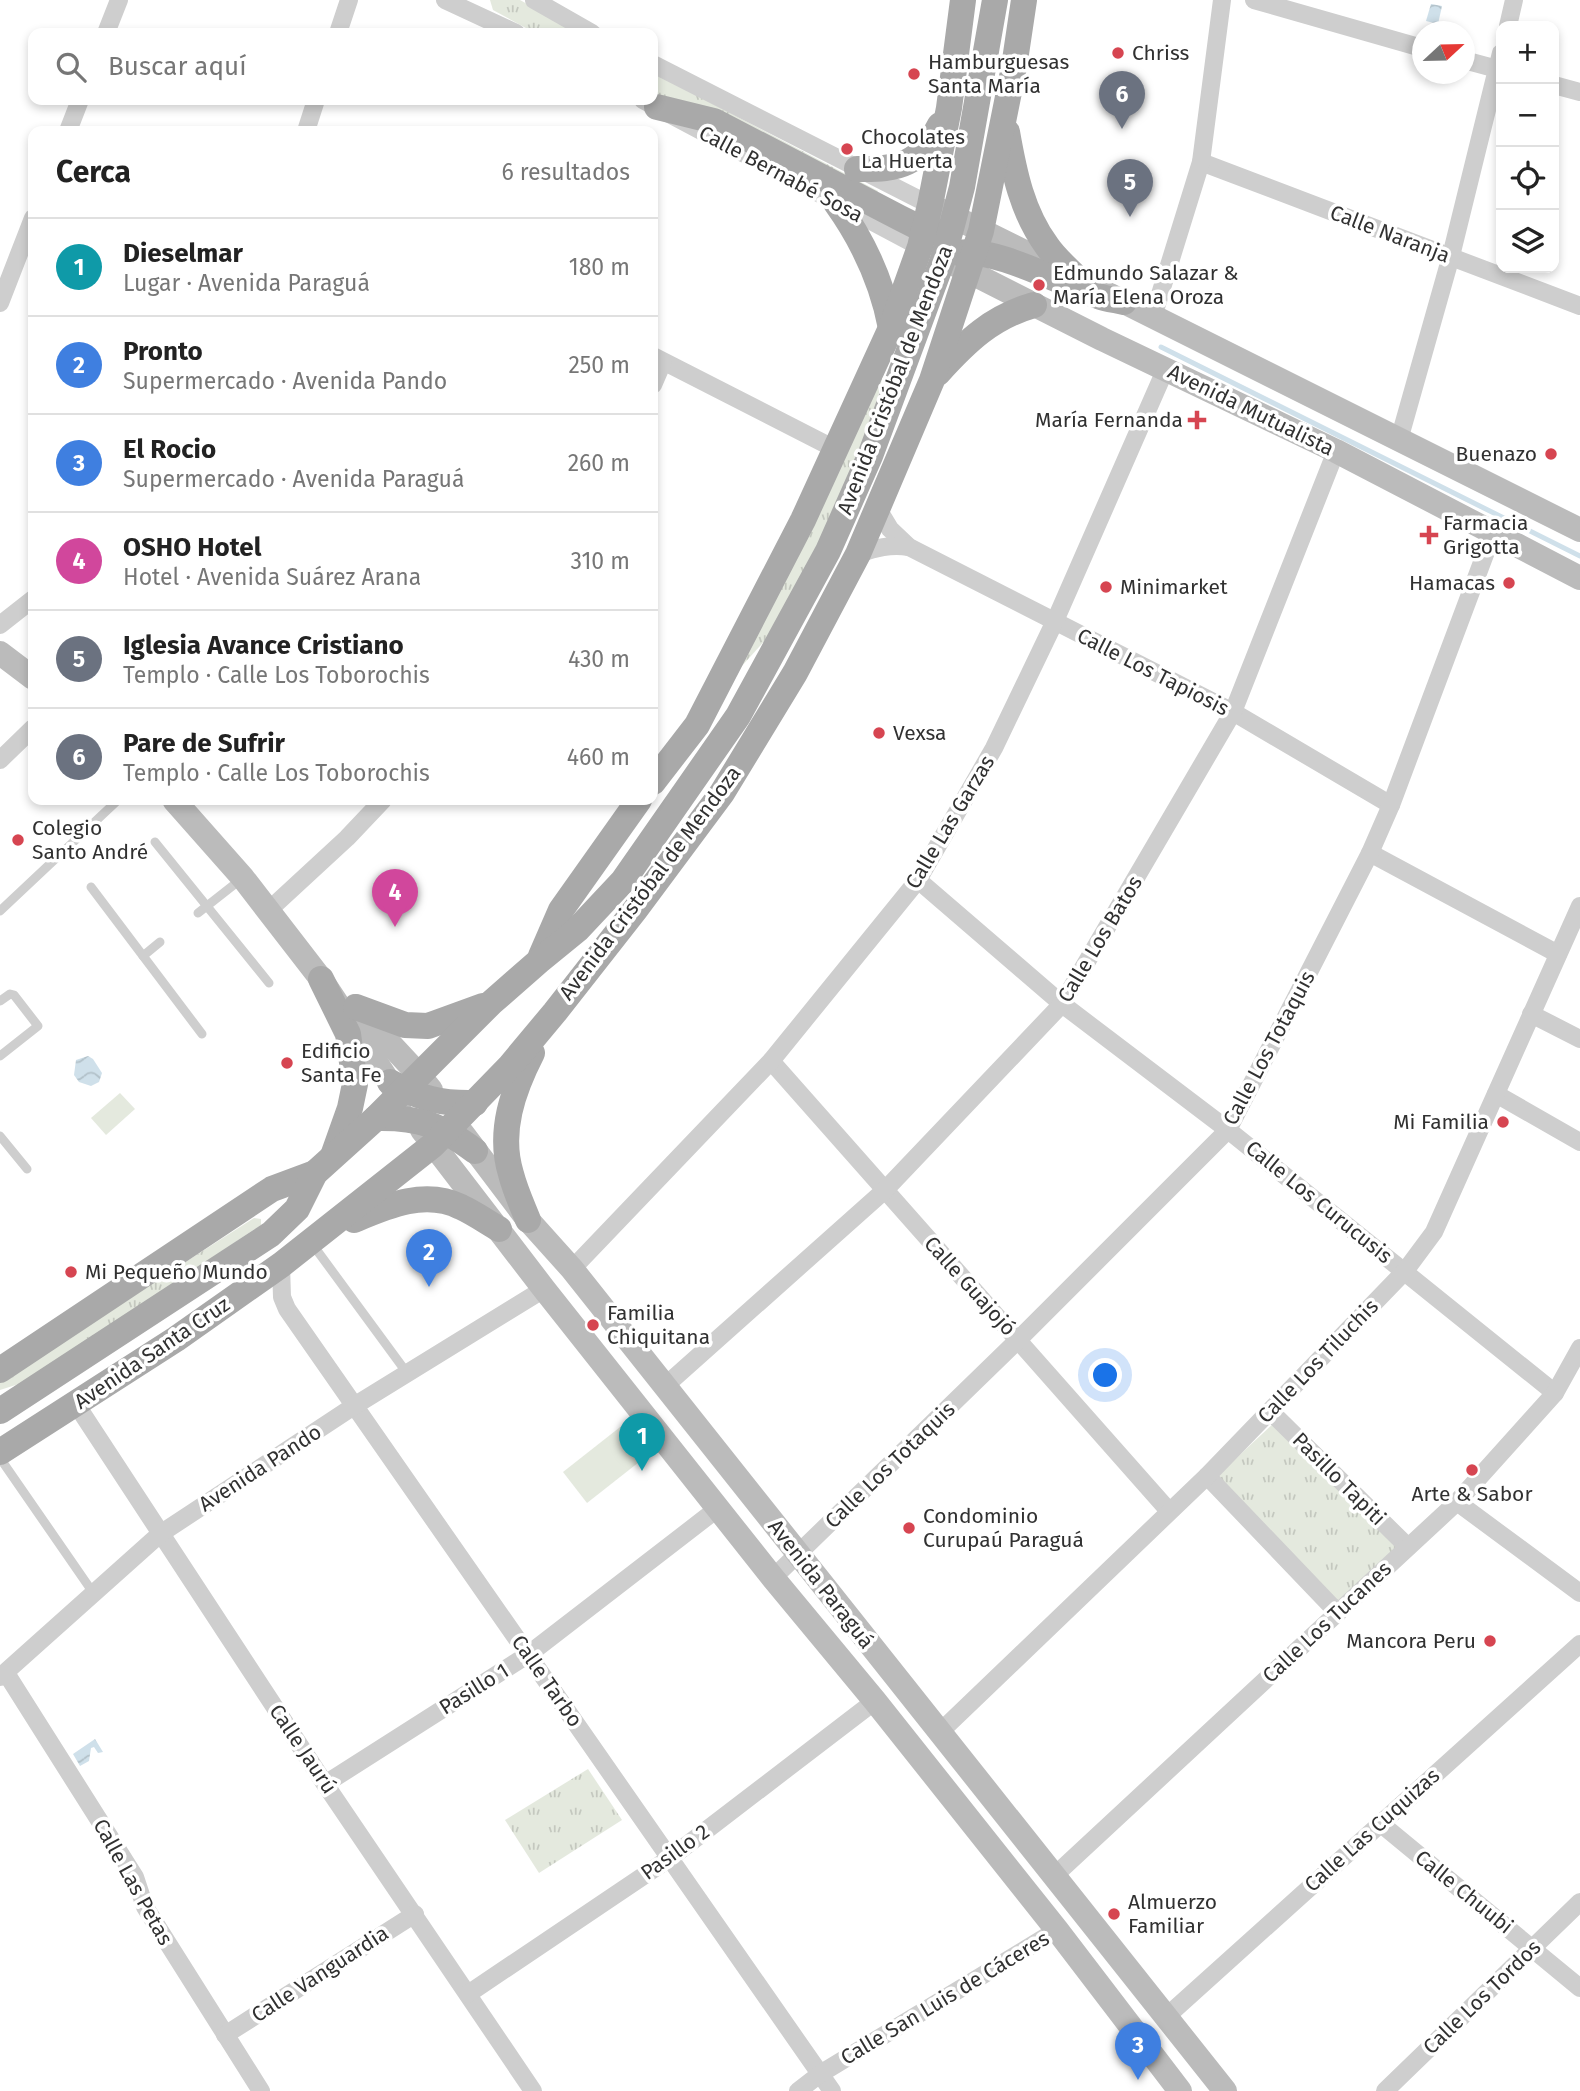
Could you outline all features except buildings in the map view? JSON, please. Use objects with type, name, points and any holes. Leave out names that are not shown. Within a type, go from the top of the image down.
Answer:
[{"type":"main road","name":"Avenida Cristóbal de Mendoza","points":[[658,776],[697,725],[803,520],[891,328],[925,227],[949,108],[963,0]]},
{"type":"main road","name":"Avenida Cristóbal de Mendoza","points":[[970,235],[995,0]]},
{"type":"main road","name":"Avenida Cristóbal de Mendoza","points":[[445,1134],[555,1012],[722,793],[795,673],[858,554],[932,380],[1004,114],[1024,0]]},
{"type":"main road","points":[[657,105],[714,121],[925,227],[970,235],[997,257],[1100,297],[1124,302]]},
{"type":"main road","points":[[857,169],[887,169],[909,163],[922,154],[949,108]]},
{"type":"main road","points":[[1004,114],[1014,172],[1031,223],[1048,248],[1077,278]]},
{"type":"main road","points":[[836,204],[866,248],[886,301],[891,328]]},
{"type":"main road","points":[[925,227],[943,259]]},
{"type":"main road","points":[[901,301],[925,271],[943,259],[966,252],[970,235]]},
{"type":"main road","name":"Avenida Mutualista","points":[[970,235],[1077,278],[1580,530]]},
{"type":"main road","name":"Avenida Mutualista","points":[[970,235],[1034,305],[1336,451],[1580,578]]},
{"type":"main road","name":"Avenida Cristóbal de Mendoza","points":[[402,1085],[491,1003],[578,930],[623,881],[738,716],[828,551],[870,456],[943,259]]},
{"type":"main road","points":[[1102,339],[1099,317],[1102,310],[1124,302]]},
{"type":"main road","points":[[932,380],[994,321],[1034,305]]},
{"type":"main road","points":[[0,653],[28,674]]},
{"type":"main road","points":[[697,725],[772,656]]},
{"type":"main road","points":[[178,805],[269,910],[402,1085],[439,1102],[475,1102]]},
{"type":"main road","name":"Avenida Cristóbal de Mendoza","points":[[539,961],[561,910],[635,805]]},
{"type":"main road","points":[[321,979],[356,1007],[405,1025],[428,1026],[491,1003]]},
{"type":"main road","points":[[321,979],[348,1034],[355,1084],[350,1108],[324,1164]]},
{"type":"main road","points":[[356,1007],[402,1085],[415,1120]]},
{"type":"main road","points":[[528,1220],[510,1172],[506,1139],[508,1110],[521,1075],[555,1012]]},
{"type":"main road","name":"Avenida Santa Cruz","points":[[0,1370],[272,1189],[324,1164],[376,1118],[402,1085]]},
{"type":"main road","name":"Avenida Paraguá","points":[[439,1102],[445,1134],[499,1229],[718,1509],[1057,1930],[1180,2091]]},
{"type":"main road","points":[[376,1118],[404,1117],[415,1120],[475,1151]]},
{"type":"main road","name":"Avenida Santa Cruz","points":[[0,1455],[176,1339],[281,1265],[445,1134]]},
{"type":"main road","name":"Avenida Paraguá","points":[[475,1151],[528,1220],[572,1269],[1225,2091]]},
{"type":"main road","name":"Avenida Santa Cruz","points":[[0,1410],[271,1234],[297,1209],[324,1164]]},
{"type":"main road","points":[[315,1238],[378,1210],[403,1202],[429,1199],[458,1205],[499,1229]]},
{"type":"main road","points":[[0,1402],[31,1391]]},
{"type":"street","points":[[108,28],[119,0]]},
{"type":"street","points":[[340,28],[349,0]]},
{"type":"street","points":[[445,0],[505,28]]},
{"type":"street","points":[[482,0],[482,7],[490,21]]},
{"type":"street","points":[[534,0],[583,28]]},
{"type":"street","points":[[1153,317],[1201,162],[1222,0]]},
{"type":"street","points":[[1254,0],[1412,45]]},
{"type":"street","points":[[1509,21],[1514,0]]},
{"type":"street","points":[[1475,61],[1496,64]]},
{"type":"street","name":"Calle Bernabé Sosa","points":[[658,67],[857,169],[925,227]]},
{"type":"street","points":[[1399,440],[1451,256],[1496,80]]},
{"type":"street","points":[[1559,86],[1580,92]]},
{"type":"street","points":[[70,126],[78,105]]},
{"type":"street","points":[[308,126],[314,105]]},
{"type":"street","name":"Calle Bernabé Sosa","points":[[654,105],[836,204],[925,227]]},
{"type":"street","name":"Calle Naranja","points":[[1201,162],[1580,306]]},
{"type":"street","points":[[0,303],[28,231]]},
{"type":"street","points":[[658,359],[835,449]]},
{"type":"street","name":"Calle Las Garzas","points":[[572,1269],[771,1061],[918,880],[994,748],[1055,621],[1166,368]]},
{"type":"street","name":"Calle Los Batos","points":[[665,1387],[885,1190],[1062,1004],[1233,712],[1336,451]]},
{"type":"street","name":"Calle Los Tapiosis","points":[[878,509],[890,529],[909,547],[1233,712],[1391,805]]},
{"type":"street","name":"Calle Los Totaquis","points":[[773,1578],[1018,1340],[1228,1130],[1370,853],[1391,805],[1493,533]]},
{"type":"street","name":"Calle Los Tapiosis","points":[[858,554],[882,546],[909,547]]},
{"type":"street","points":[[0,625],[28,603]]},
{"type":"street","points":[[0,760],[28,732]]},
{"type":"street","points":[[269,910],[347,838],[378,805]]},
{"type":"street","points":[[1370,853],[1558,954]]},
{"type":"street","name":"Calle Los Curucusis","points":[[918,880],[1062,1004],[1228,1130],[1555,1392]]},
{"type":"street","name":"Calle Los Tiluchis","points":[[939,1733],[1207,1476],[1405,1271],[1434,1232],[1580,906]]},
{"type":"street","points":[[1531,1014],[1580,1039]]},
{"type":"street","name":"Calle Guajojó","points":[[771,1061],[1169,1511]]},
{"type":"street","points":[[1496,1094],[1580,1142]]},
{"type":"street","name":"Calle Tarbo","points":[[281,1265],[282,1297],[287,1309],[832,2091]]},
{"type":"street","name":"Avenida Pando","points":[[3,1675],[160,1534],[354,1406],[544,1289]]},
{"type":"street","name":"Calle Los Tucanes","points":[[1053,1877],[1457,1502],[1555,1392],[1580,1348]]},
{"type":"street","name":"Calle Jaurú","points":[[76,1404],[325,1784],[533,2091]]},
{"type":"street","name":"Pasillo Tapiti","points":[[1270,1411],[1408,1547]]},
{"type":"street","points":[[1207,1476],[1338,1613]]},
{"type":"street","points":[[1457,1502],[1580,1593]]},
{"type":"street","name":"Pasillo 1","points":[[325,1784],[529,1654],[718,1509]]},
{"type":"street","name":"Calle Las Cuquizas","points":[[1166,2017],[1580,1644]]},
{"type":"street","name":"Calle Las Petas","points":[[3,1675],[135,1877],[145,1907],[261,2091]]},
{"type":"street","name":"Pasillo 2","points":[[467,1994],[670,1858],[875,1701]]},
{"type":"street","name":"Calle Chuubi","points":[[1380,1823],[1580,1988]]},
{"type":"street","name":"Calle Los Tordos","points":[[1385,2091],[1580,1902]]},
{"type":"street","name":"Calle Vanguardia","points":[[225,2035],[415,1914]]},
{"type":"street","name":"Calle San Luis de Cáceres","points":[[798,2091],[820,2074],[1057,1930]]},
{"type":"lane","points":[[0,911],[113,805]]},
{"type":"lane","points":[[156,842],[269,984]]},
{"type":"lane","points":[[198,913],[243,878]]},
{"type":"lane","points":[[91,887],[202,1034]]},
{"type":"lane","points":[[143,956],[160,942]]},
{"type":"lane","points":[[0,1001],[10,994],[14,995],[38,1026],[0,1056]]},
{"type":"lane","points":[[0,1136],[27,1169]]},
{"type":"lane","points":[[315,1238],[407,1373]]},
{"type":"lane","points":[[0,1455],[94,1594]]},
{"type":"green space","points":[[490,0],[520,0],[570,28],[526,28],[493,10]]},
{"type":"green space","points":[[658,75],[878,191],[874,199],[658,94]]},
{"type":"green space","points":[[884,370],[869,438],[813,563],[768,637],[732,677]]},
{"type":"green space","points":[[120,1093],[135,1109],[106,1135],[91,1118]]},
{"type":"green space","points":[[254,1218],[261,1219],[261,1225],[25,1382],[0,1390],[0,1381]]},
{"type":"green space","points":[[1275,1422],[1399,1547],[1338,1602],[1216,1477]]},
{"type":"green space","points":[[624,1424],[648,1455],[587,1503],[563,1472]]},
{"type":"green space","points":[[588,1769],[622,1820],[539,1873],[505,1820]]},
{"type":"water","points":[[1431,4],[1442,6],[1439,21],[1426,21]]},
{"type":"water","points":[[88,1056],[102,1073],[99,1082],[91,1086],[79,1082],[74,1075],[76,1060]]},
{"type":"water","points":[[95,1739],[103,1752],[98,1753],[94,1747],[91,1748],[89,1761],[80,1766],[73,1754]]},
{"type":"waterway","points":[[1161,347],[1580,556]]},
{"type":"place","name":"Chriss","points":[[1118,53]]},
{"type":"place","name":"Hamburguesas Santa María","points":[[914,74]]},
{"type":"place","name":"Pare de Sufrir","points":[[1122,129]]},
{"type":"place","name":"Chocolates La Huerta","points":[[847,149]]},
{"type":"place","name":"Iglesia Avance Cristiano","points":[[1130,217]]},
{"type":"place","name":"Edmundo Salazar & María Elena Oroza","points":[[1039,285]]},
{"type":"place","name":"María Fernanda","points":[[1197,420]]},
{"type":"place","name":"Buenazo","points":[[1551,454]]},
{"type":"place","name":"Farmacia Grigotta","points":[[1429,535]]},
{"type":"place","name":"Hamacas","points":[[1509,583]]},
{"type":"place","name":"Minimarket","points":[[1106,587]]},
{"type":"place","name":"Vexsa","points":[[879,733]]},
{"type":"place","name":"Colegio Santo André","points":[[18,840]]},
{"type":"place","name":"OSHO Hotel","points":[[395,927]]},
{"type":"place","name":"Edificio Santa Fe","points":[[287,1063]]},
{"type":"place","name":"Mi Familia","points":[[1503,1122]]},
{"type":"place","name":"Mi Pequeño Mundo","points":[[71,1272]]},
{"type":"place","name":"Pronto","points":[[429,1287]]},
{"type":"place","name":"Familia Chiquitana","points":[[593,1325]]},
{"type":"place","name":"Arte & Sabor","points":[[1472,1470]]},
{"type":"place","name":"Dieselmar","points":[[642,1471]]},
{"type":"place","name":"Condominio Curupaú Paraguá","points":[[909,1528]]},
{"type":"place","name":"Mancora Peru","points":[[1490,1641]]},
{"type":"place","name":"Almuerzo Familiar","points":[[1114,1914]]},
{"type":"place","name":"El Rocio","points":[[1138,2080]]}]
